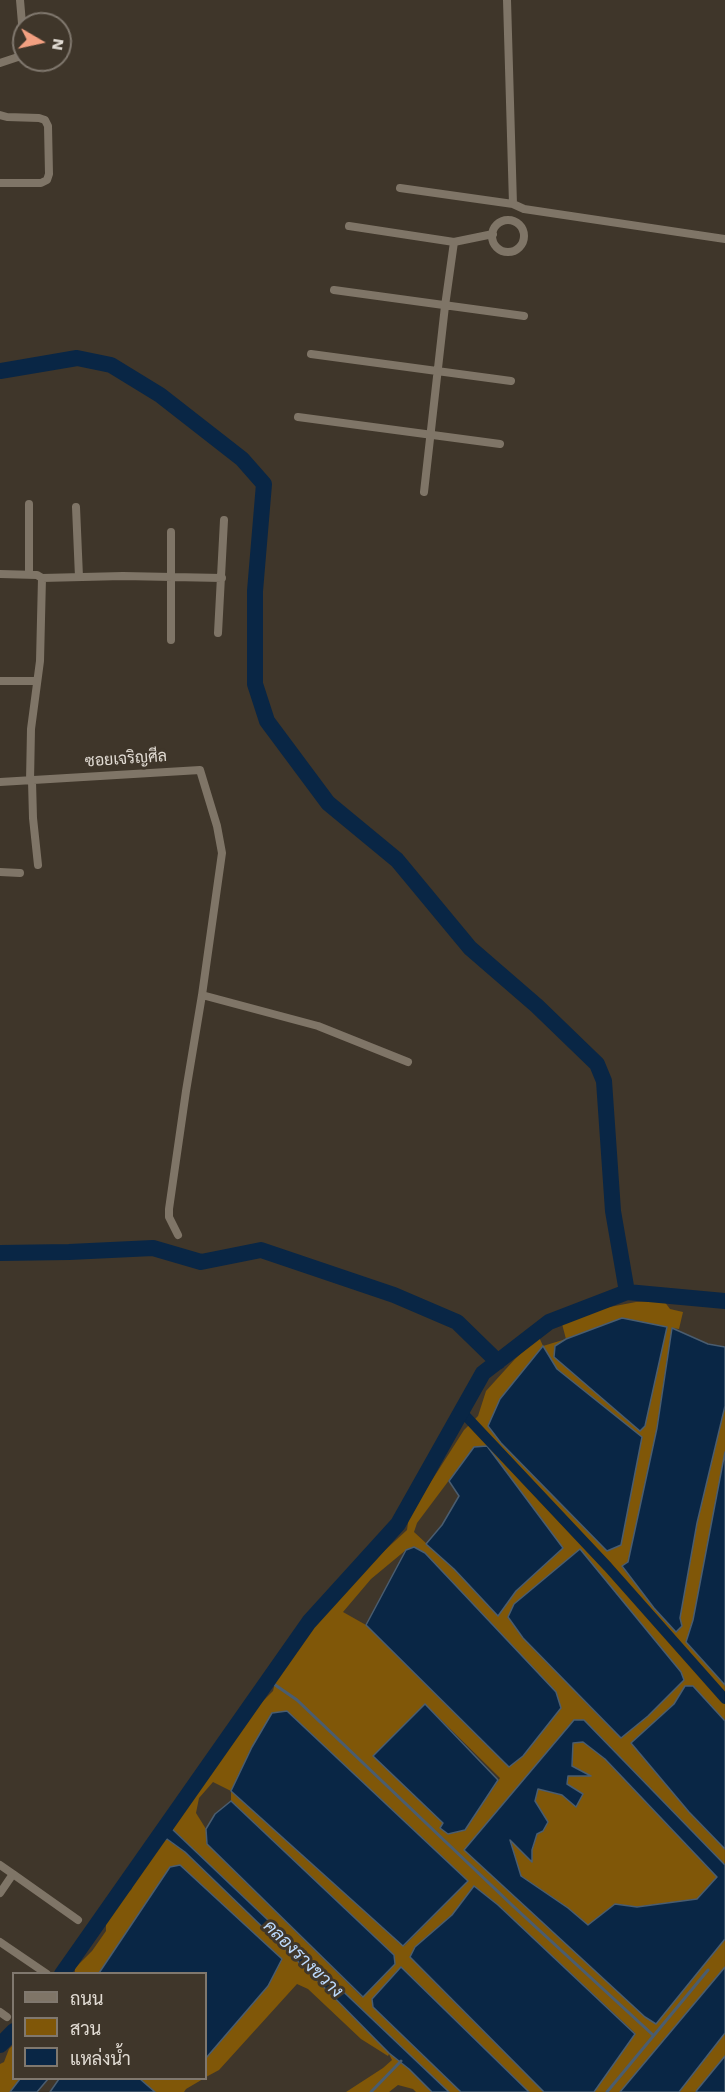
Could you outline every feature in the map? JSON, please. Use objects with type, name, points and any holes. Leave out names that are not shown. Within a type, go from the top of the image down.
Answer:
[{"type":"street","points":[[0,63],[7,63],[21,54],[24,46],[20,0]]},
{"type":"street","points":[[507,0],[515,206],[512,220]]},
{"type":"street","points":[[0,115],[45,120],[48,126],[49,174],[47,180],[41,183],[0,183]]},
{"type":"street","points":[[400,188],[725,239]]},
{"type":"street","points":[[512,220],[520,225],[524,234],[522,244],[511,251],[502,250],[494,243],[493,234],[499,223],[512,220]]},
{"type":"street","points":[[349,225],[454,242],[493,234]]},
{"type":"street","points":[[424,492],[454,242]]},
{"type":"street","points":[[334,290],[524,316]]},
{"type":"street","points":[[311,354],[511,381]]},
{"type":"street","points":[[298,417],[500,444]]},
{"type":"street","points":[[29,504],[29,574]]},
{"type":"street","points":[[76,507],[79,577]]},
{"type":"street","points":[[218,633],[224,520]]},
{"type":"street","points":[[171,532],[171,640]]},
{"type":"street","points":[[0,574],[37,574],[42,578],[222,578]]},
{"type":"street","points":[[38,865],[31,781],[31,729],[40,661],[42,578]]},
{"type":"street","points":[[0,682],[36,681]]},
{"type":"street","name":"ซอยเจริญศีล","points":[[31,781],[200,770],[217,826],[222,853],[169,1209],[178,1235]]},
{"type":"street","points":[[0,782],[31,781]]},
{"type":"street","points":[[0,872],[20,873]]},
{"type":"street","points":[[202,995],[318,1026],[408,1062]]},
{"type":"street","points":[[0,1865],[78,1920]]},
{"type":"street","points":[[0,1893],[13,1874]]},
{"type":"street","points":[[0,1942],[44,1972]]},
{"type":"green space","points":[[664,1301],[670,1309],[683,1312],[679,1329],[672,1328],[657,1428],[628,1562],[622,1567],[654,1608],[677,1632],[682,1626],[680,1618],[697,1523],[725,1406],[725,1452],[693,1620],[686,1642],[725,1685],[725,1721],[693,1686],[685,1686],[674,1704],[631,1743],[689,1812],[725,1849],[725,1866],[584,1721],[464,1850],[656,2023],[725,1939],[725,1967],[620,2092],[594,2092],[635,2033],[498,1905],[474,1886],[452,1915],[415,1947],[410,1957],[544,2092],[529,2092],[401,1967],[373,2007],[461,2092],[449,2092],[171,1828],[172,1821],[250,1714],[273,1691],[277,1675],[329,1607],[372,1562],[407,1530],[409,1516],[464,1430],[478,1416],[486,1391],[539,1337],[543,1346],[566,1339],[562,1324],[599,1309],[636,1302]],"holes":[[[543,1347],[557,1369],[608,1551],[488,1427]],[[474,1447],[563,1548],[516,1591],[498,1616],[454,1569],[414,1532],[417,1523]],[[414,1547],[509,1767],[366,1625],[343,1612],[371,1579],[406,1550]],[[580,1550],[681,1672],[684,1680],[648,1716],[621,1738],[523,1638],[508,1617]],[[425,1704],[500,1778],[465,1830],[443,1823]],[[288,1712],[468,1881],[404,1946],[231,1791],[252,1747],[272,1713]],[[213,1782],[231,1791],[231,1801],[394,1955],[362,1997],[207,1844],[206,1829],[196,1813],[199,1798]]]},
{"type":"green space","points":[[583,1741],[605,1759],[717,1877],[697,1899],[637,1907],[615,1904],[588,1926],[568,1908],[521,1876],[510,1839],[532,1861],[532,1850],[537,1834],[535,1801],[538,1789],[562,1795],[576,1806],[567,1784],[568,1776],[590,1776],[572,1766],[573,1743]]},
{"type":"green space","points":[[167,1839],[212,1877],[389,2053],[432,2092],[416,2092],[398,2085],[389,2092],[346,2092],[392,2060],[389,2054],[388,2056],[361,2039],[308,1989],[297,1984],[219,2070],[207,2076],[207,2057],[268,1986],[282,1959],[170,1867],[100,1972],[75,1972],[75,1968],[92,1951],[106,1931],[106,1921],[117,1899],[131,1890],[143,1863],[161,1841]]},
{"type":"green space","points":[[725,2033],[725,2056],[696,2092],[679,2092]]},
{"type":"green space","points":[[12,2046],[12,2080],[19,2080],[10,2092],[0,2092],[0,2064],[4,2062]]},
{"type":"green space","points":[[141,2080],[201,2080],[184,2092],[155,2092]]},
{"type":"water","points":[[622,1318],[667,1327],[645,1426],[640,1431],[554,1357],[555,1346],[566,1339]]},
{"type":"water","points":[[672,1328],[708,1344],[725,1347],[725,1406],[697,1523],[680,1618],[682,1626],[676,1632],[654,1608],[622,1566],[628,1562],[657,1428]]},
{"type":"water","points":[[543,1346],[557,1369],[642,1437],[621,1545],[607,1551],[501,1443],[488,1426],[500,1399]]},
{"type":"water","points":[[487,1446],[563,1548],[516,1591],[498,1616],[454,1569],[426,1544],[442,1525],[459,1496],[449,1481],[474,1447]]},
{"type":"water","points":[[725,1452],[725,1685],[686,1642],[693,1620]]},
{"type":"water","points":[[414,1547],[425,1553],[556,1692],[561,1708],[523,1756],[509,1767],[366,1625],[406,1550]]},
{"type":"water","points":[[580,1549],[681,1672],[684,1680],[648,1716],[621,1738],[523,1638],[508,1617],[514,1604]]},
{"type":"water","points":[[685,1686],[693,1686],[725,1721],[725,1849],[689,1812],[631,1743],[674,1704]]},
{"type":"water","points":[[425,1704],[498,1780],[465,1830],[448,1834],[440,1828],[443,1823],[373,1756]]},
{"type":"water","points":[[287,1711],[468,1881],[403,1946],[231,1791],[252,1747],[272,1713]]},
{"type":"water","points":[[574,1720],[584,1720],[725,1865],[725,1939],[656,2024],[645,2017],[464,1850]],"holes":[[[583,1742],[605,1759],[717,1877],[697,1899],[637,1907],[615,1904],[588,1925],[568,1908],[521,1876],[510,1840],[532,1862],[532,1850],[537,1834],[543,1831],[548,1822],[535,1801],[538,1789],[562,1795],[576,1807],[583,1794],[567,1784],[568,1776],[591,1776],[572,1766],[573,1743]]]},
{"type":"water","points":[[231,1801],[394,1955],[395,1964],[363,1997],[207,1844],[206,1829],[215,1814]]},
{"type":"water","name":"คลองรางขวาง","points":[[172,1821],[171,1828],[449,2092],[432,2092],[389,2053],[185,1852],[167,1839],[161,1841]]},
{"type":"water","points":[[180,1865],[282,1959],[268,1986],[207,2057],[207,1972],[100,1972],[170,1867]]},
{"type":"water","points":[[474,1886],[498,1905],[635,2034],[594,2092],[544,2092],[410,1957],[415,1947],[452,1915]]},
{"type":"water","points":[[401,1967],[529,2092],[461,2092],[373,2007],[372,1999]]},
{"type":"water","points":[[725,1967],[725,2033],[679,2092],[620,2092]]},
{"type":"water","points":[[725,2056],[725,2092],[696,2092],[697,2090]]},
{"type":"water","points":[[19,2080],[47,2080],[37,2092],[10,2092]]},
{"type":"water","points":[[58,2080],[141,2080],[155,2092],[50,2092]]},
{"type":"waterway","points":[[0,371],[77,358],[111,365],[160,395],[242,459],[264,484],[255,591],[255,684],[267,721],[328,803],[397,860],[470,948],[537,1006],[597,1064],[604,1081],[613,1211],[627,1292]]},
{"type":"waterway","points":[[0,1253],[153,1248],[201,1262],[261,1250],[394,1295],[457,1322],[498,1362]]},
{"type":"waterway","points":[[63,1972],[309,1622],[398,1524],[483,1373],[549,1322],[627,1292],[725,1301]]},
{"type":"waterway","points":[[462,1412],[608,1567],[725,1699]]},
{"type":"waterway","points":[[268,1680],[297,1700],[513,1906],[653,2035]]},
{"type":"waterway","points":[[607,2092],[708,1970]]},
{"type":"waterway","points":[[0,2045],[12,2033]]},
{"type":"waterway","points":[[371,2092],[401,2061]]}]
